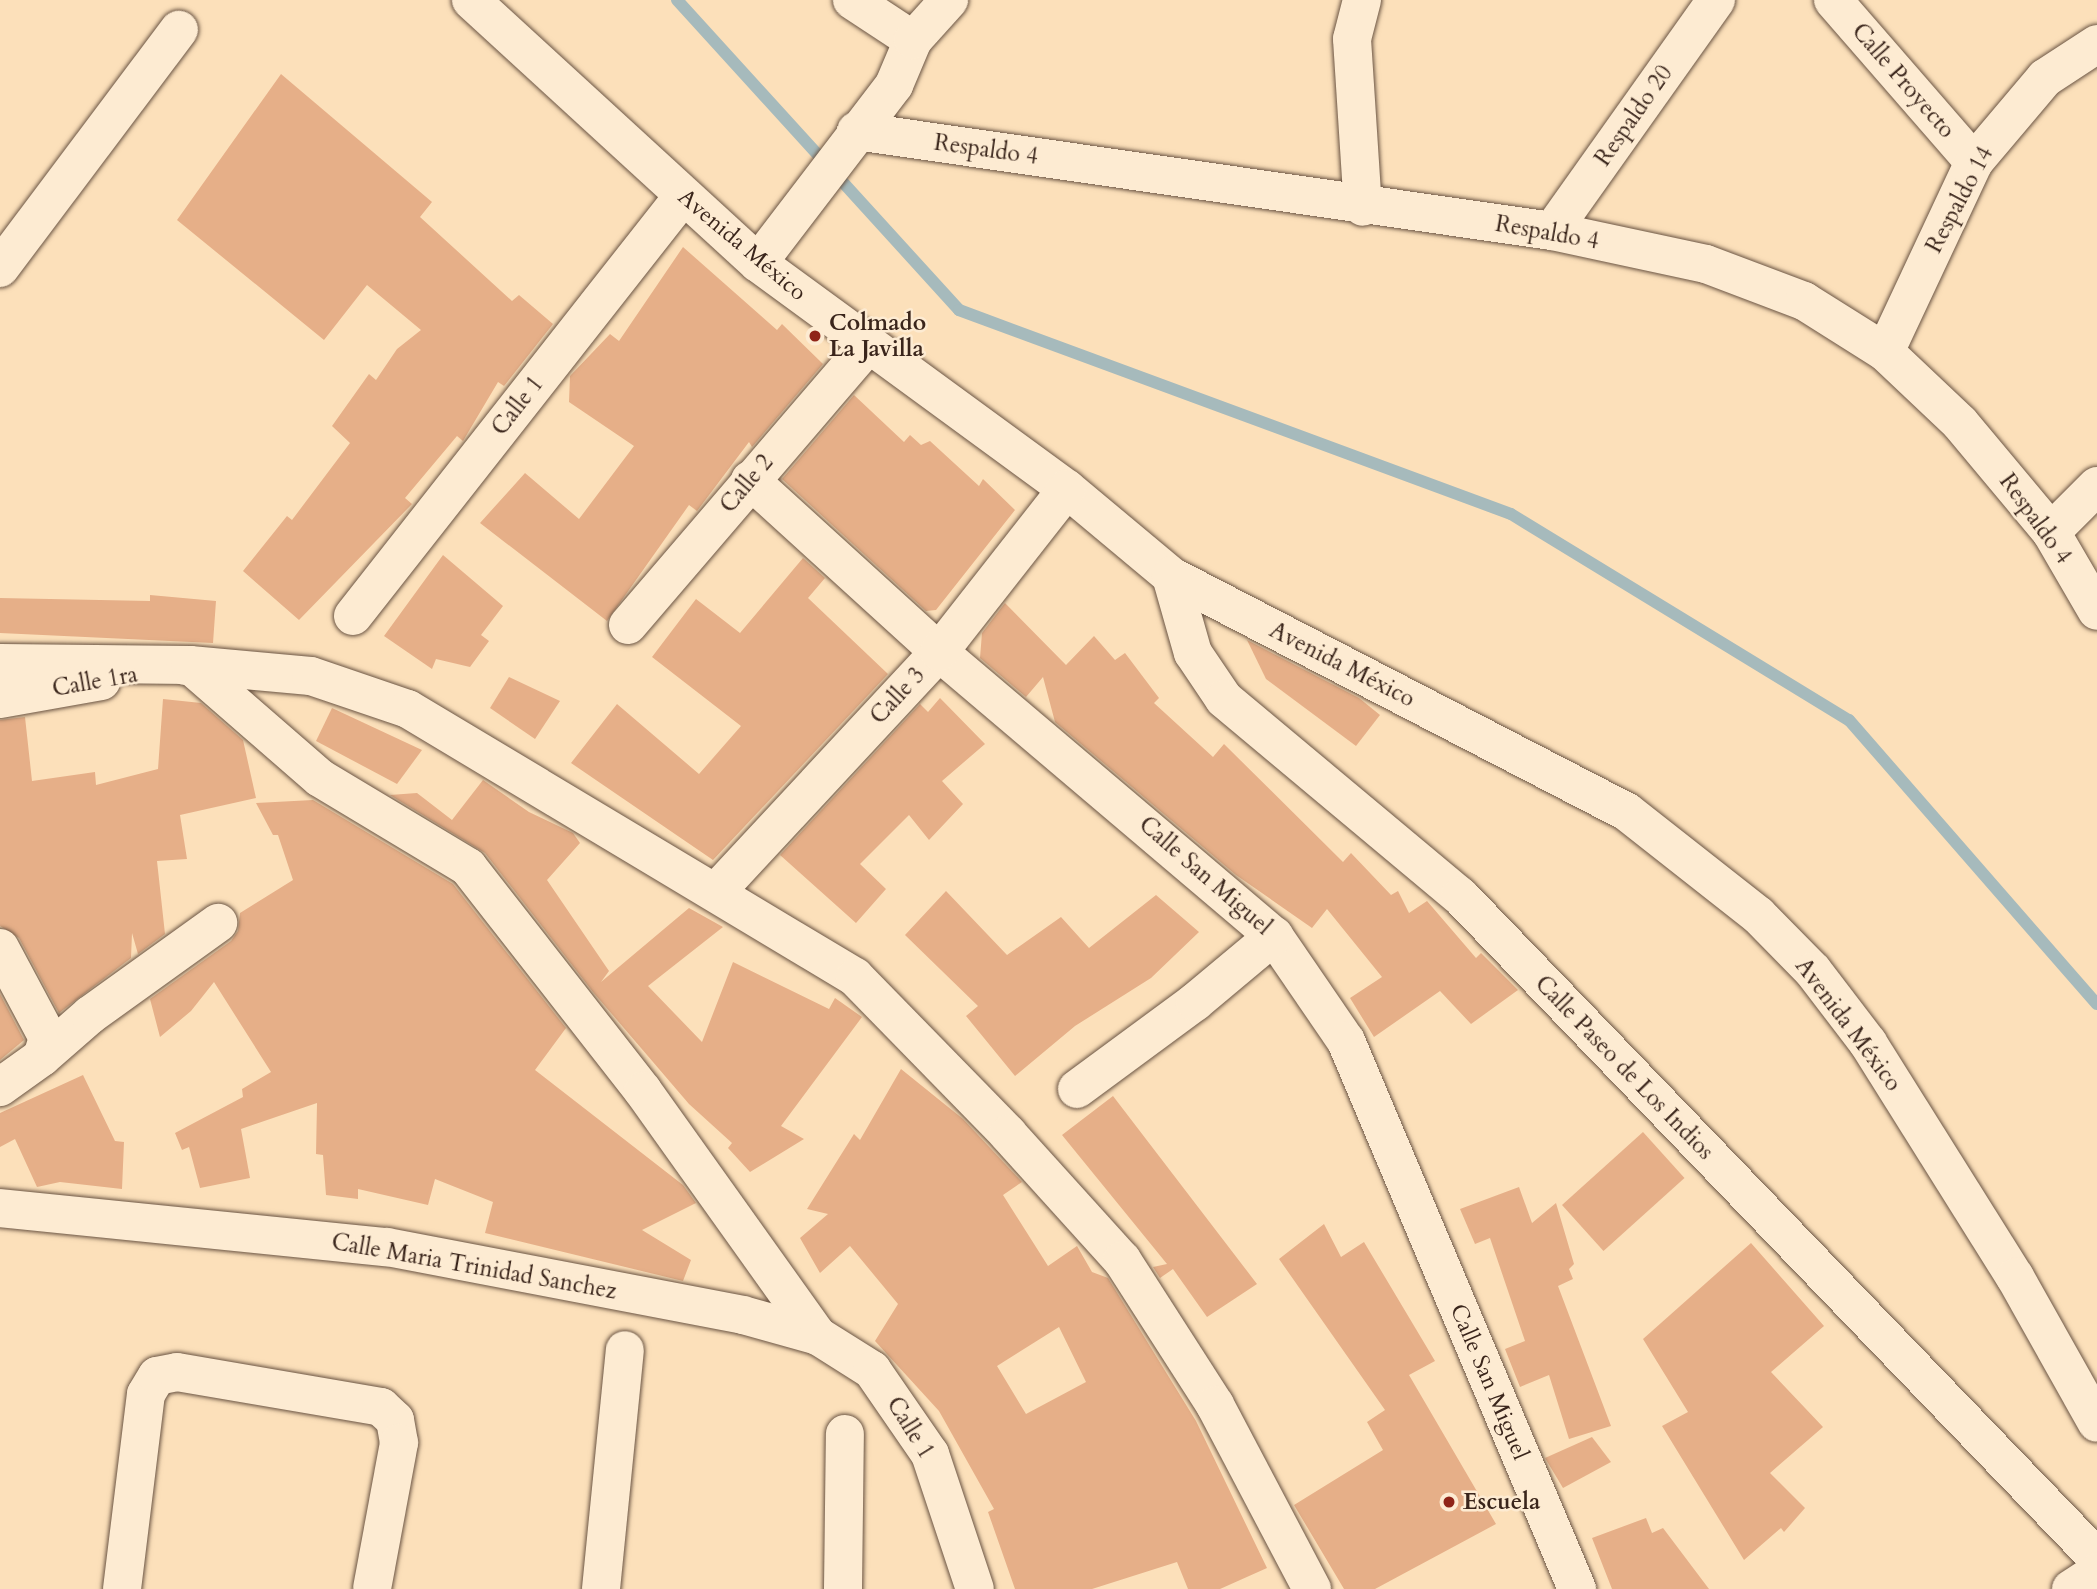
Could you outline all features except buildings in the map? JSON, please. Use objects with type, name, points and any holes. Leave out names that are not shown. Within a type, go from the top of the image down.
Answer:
[{"type":"street","name":"Avenida México","points":[[471,0],[758,263],[1067,489],[1171,576],[1627,812],[1699,865],[1758,915],[1813,971],[1868,1043],[2015,1277],[2097,1423]]},
{"type":"street","points":[[852,0],[913,40]]},
{"type":"street","points":[[758,263],[856,131],[894,85],[913,40],[949,0]]},
{"type":"street","points":[[1362,0],[1352,39],[1363,207]]},
{"type":"street","name":"Respaldo 20","points":[[1552,231],[1716,0]]},
{"type":"street","name":"Calle Proyecto","points":[[1833,0],[1974,162]]},
{"type":"street","points":[[0,268],[179,30]]},
{"type":"street","name":"Respaldo 14","points":[[1885,352],[1974,162],[2045,78],[2097,44]]},
{"type":"street","name":"Respaldo 4","points":[[856,131],[1363,207],[1552,231],[1706,264],[1804,301],[1885,352],[1960,423],[2051,532],[2097,611]]},
{"type":"street","name":"Calle 1","points":[[353,616],[683,196]]},
{"type":"street","name":"Calle 2","points":[[628,625],[867,345]]},
{"type":"street","name":"Calle San Miguel","points":[[750,480],[939,652],[1274,936],[1346,1041],[1577,1589]]},
{"type":"street","points":[[2051,532],[2097,486]]},
{"type":"street","name":"Calle 3","points":[[716,892],[939,652],[1067,489]]},
{"type":"street","name":"Calle Paseo de Los Indios","points":[[1171,576],[1193,653],[1224,699],[1460,896],[2097,1558]]},
{"type":"street","points":[[0,663],[190,665],[311,676],[408,709],[855,977],[1009,1134],[1122,1260],[1215,1405],[1312,1589]]},
{"type":"street","points":[[190,665],[320,778],[468,867],[643,1091],[818,1336]]},
{"type":"street","name":"Calle 1ra","points":[[0,699],[190,665]]},
{"type":"street","points":[[0,1087],[42,1057],[90,1015],[218,923]]},
{"type":"street","points":[[1077,1089],[1195,1002],[1274,936]]},
{"type":"street","points":[[0,948],[48,1038],[42,1057]]},
{"type":"street","name":"Calle Maria Trinidad Sanchez","points":[[0,1209],[387,1247],[743,1315],[818,1336]]},
{"type":"street","name":"Calle 1","points":[[818,1336],[872,1370],[930,1454],[975,1589]]},
{"type":"street","points":[[601,1589],[625,1350]]},
{"type":"street","points":[[122,1589],[146,1394],[157,1376],[177,1372],[381,1407],[395,1420],[399,1443],[372,1589]]},
{"type":"street","points":[[843,1589],[845,1434]]},
{"type":"street","points":[[2071,1589],[2097,1572]]},
{"type":"waterway","points":[[677,0],[959,310],[1511,514],[1849,720],[2097,1004]]},
{"type":"place","name":"Colmado La Javilla","points":[[815,336]]},
{"type":"place","name":"Escuela","points":[[1449,1502]]}]
